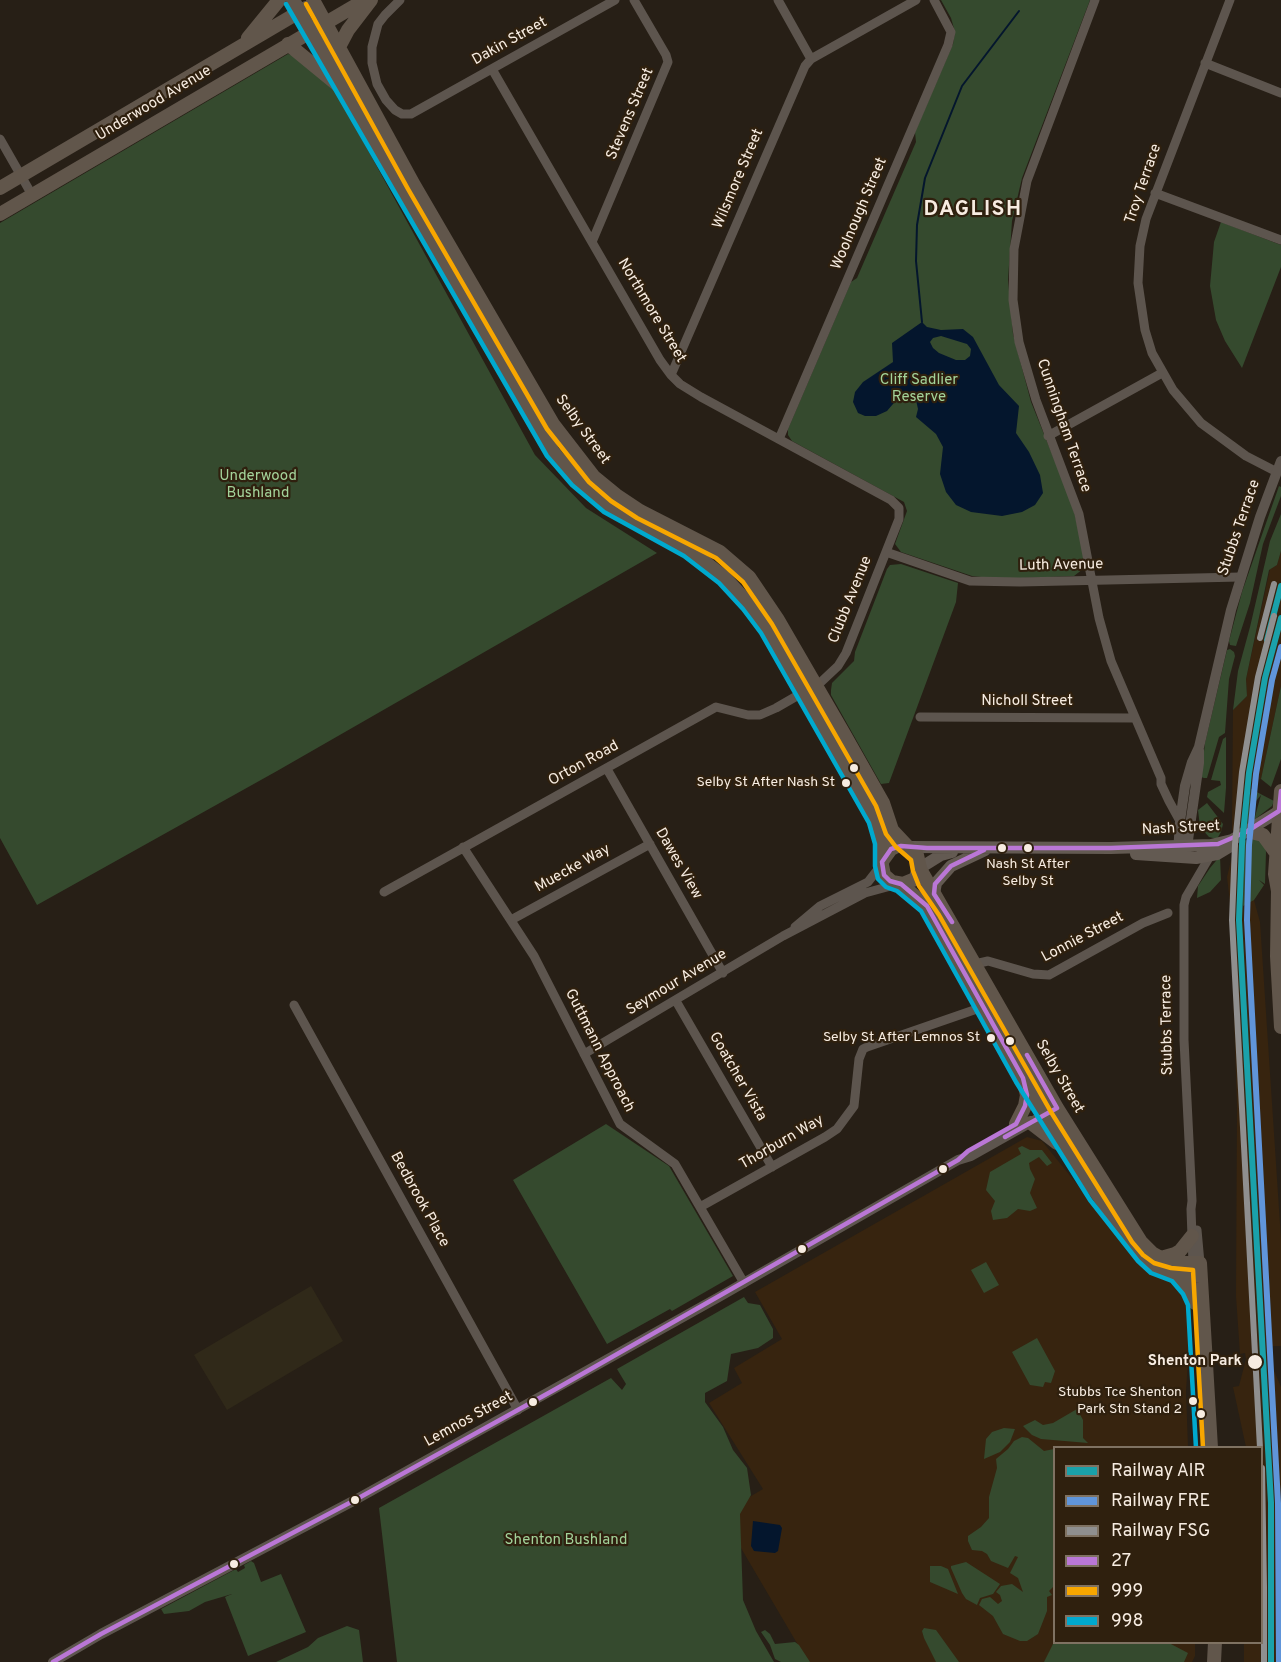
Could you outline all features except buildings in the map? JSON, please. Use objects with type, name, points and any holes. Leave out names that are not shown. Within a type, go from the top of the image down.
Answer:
[{"type":"main road","points":[[238,49],[279,0]]},
{"type":"main road","name":"Underwood Avenue","points":[[0,214],[365,0]]},
{"type":"main road","points":[[339,47],[348,30],[371,0]]},
{"type":"main road","name":"Underwood Avenue","points":[[0,188],[238,49],[296,6],[315,1]]},
{"type":"main road","name":"Selby Street","points":[[315,1],[403,164],[553,424],[594,477],[616,495],[640,511],[720,552],[749,577],[778,620],[883,803],[892,830],[908,847]]},
{"type":"main road","points":[[296,6],[553,452],[577,480],[609,506],[688,550],[737,590],[767,629],[876,820],[883,843],[882,862],[886,877],[899,884],[912,881],[920,869],[918,856],[908,847],[893,848],[882,862]]},
{"type":"main road","points":[[288,44],[344,90]]},
{"type":"main road","points":[[390,171],[403,164]]},
{"type":"main road","points":[[472,313],[484,306]]},
{"type":"main road","points":[[737,590],[749,577]]},
{"type":"main road","points":[[1281,791],[1275,874],[1280,886],[1281,1027]]},
{"type":"main road","name":"Nash Street","points":[[908,847],[1208,851],[1254,833],[1280,815]]},
{"type":"main road","name":"Nash Street","points":[[1208,851],[1280,815]]},
{"type":"main road","points":[[1254,833],[1263,835],[1276,854]]},
{"type":"main road","points":[[934,894],[935,884],[951,866],[989,848]]},
{"type":"main road","name":"Nash Street","points":[[920,869],[944,854],[989,848]]},
{"type":"main road","name":"Selby Street","points":[[920,869],[994,998],[1050,1108],[1073,1160],[1096,1195],[1143,1256],[1155,1266],[1177,1275],[1197,1270]]},
{"type":"main road","name":"Selby Street","points":[[899,884],[927,906],[1023,1078],[1050,1108],[1138,1238],[1148,1250],[1197,1270]]},
{"type":"main road","points":[[1016,1124],[1027,1095],[1023,1078]]},
{"type":"main road","points":[[1031,1123],[1053,1138],[1073,1160]]},
{"type":"main road","points":[[1161,1257],[1180,1251],[1192,1236]]},
{"type":"main road","name":"Stubbs Terrace","points":[[1197,1270],[1195,1303],[1204,1446]]},
{"type":"main road","name":"Stubbs Terrace","points":[[1197,1270],[1211,1446]]},
{"type":"main road","points":[[1177,1275],[1189,1290],[1195,1303]]},
{"type":"main road","points":[[1214,1662],[1215,1644]]},
{"type":"main road","points":[[1220,1662],[1221,1644]]},
{"type":"street","name":"Dakin Street","points":[[400,0],[378,24],[372,47],[372,63],[377,84],[386,100],[402,114],[411,114],[421,110],[615,0]]},
{"type":"street","name":"Stevens Street","points":[[592,242],[668,63],[666,55],[634,0]]},
{"type":"street","points":[[778,0],[811,59],[916,0]]},
{"type":"street","name":"Woolnough Street","points":[[779,439],[948,45],[951,32],[934,0]]},
{"type":"street","name":"Cunningham Terrace","points":[[1095,0],[1027,181],[1018,220],[1012,281],[1018,336],[1048,436],[1079,514],[1104,639],[1134,718],[1161,778],[1161,784],[1185,823]]},
{"type":"street","name":"Troy Terrace","points":[[1230,0],[1146,219],[1140,246],[1138,284],[1145,330],[1152,353],[1162,373],[1186,408],[1201,423],[1246,456],[1277,472]]},
{"type":"street","name":"Wilsmore Street","points":[[671,375],[796,82],[811,59]]},
{"type":"street","points":[[1206,63],[1281,93]]},
{"type":"street","name":"Northmore Street","points":[[492,69],[660,360],[671,375],[680,384],[701,397],[896,504]]},
{"type":"street","points":[[0,139],[32,195]]},
{"type":"street","points":[[1155,193],[1281,240]]},
{"type":"street","points":[[1048,436],[1162,373]]},
{"type":"street","name":"Stubbs Terrace","points":[[1182,852],[1185,786],[1199,747],[1240,578],[1281,461]]},
{"type":"street","name":"Clubb Avenue","points":[[803,692],[833,671],[846,654],[899,519],[900,513],[896,504]]},
{"type":"street","name":"Luth Avenue","points":[[886,552],[970,580],[1009,582],[1240,578]]},
{"type":"street","name":"Orton Road","points":[[384,892],[716,707],[748,715],[760,715],[803,692]]},
{"type":"street","name":"Nicholl Street","points":[[920,717],[1134,718]]},
{"type":"street","name":"Dawes View","points":[[607,769],[723,973]]},
{"type":"street","points":[[1185,823],[1208,851]]},
{"type":"street","name":"Muecke Way","points":[[511,920],[650,844]]},
{"type":"street","name":"Guttmann Approach","points":[[463,847],[534,956],[621,1127],[675,1164],[744,1283]]},
{"type":"street","name":"Stubbs Terrace","points":[[1197,1270],[1192,1236],[1185,1062],[1184,905],[1208,851]]},
{"type":"street","name":"Seymour Avenue","points":[[783,936],[820,906],[868,882],[877,873],[882,862]]},
{"type":"street","name":"Seymour Avenue","points":[[584,1054],[783,936],[861,895],[899,884]]},
{"type":"street","points":[[1184,886],[1184,905]]},
{"type":"street","name":"Lonnie Street","points":[[975,964],[988,961],[1033,974],[1049,975],[1143,923],[1168,913]]},
{"type":"street","name":"Thorburn Way","points":[[700,1207],[837,1129],[854,1106],[860,1054],[867,1047],[974,1010],[994,998]]},
{"type":"street","name":"Goatcher Vista","points":[[676,1001],[772,1167]]},
{"type":"street","name":"Bedbrook Place","points":[[294,1005],[518,1410]]},
{"type":"street","name":"Lemnos Street","points":[[53,1662],[518,1410],[958,1160],[970,1156],[1031,1123],[1050,1108]]},
{"type":"street","name":"Lemnos Street","points":[[958,1160],[968,1151],[1050,1108]]},
{"type":"street","name":"Stubbs Terrace","points":[[1192,1201],[1196,1210],[1197,1270]]},
{"type":"shaded area","points":[[1281,551],[1281,686],[1261,779],[1252,782],[1251,789],[1261,794],[1256,801],[1251,821],[1235,832],[1232,830],[1233,710],[1247,696],[1246,679],[1270,569],[1277,565]]},
{"type":"shaded area","points":[[1244,841],[1256,860],[1256,878],[1264,885],[1254,900],[1260,922],[1281,1239],[1281,1346],[1270,1346],[1267,1354],[1281,1387],[1281,1662],[1244,1662],[1244,1644],[1263,1644],[1263,1446],[1246,1446],[1233,1387],[1239,1386],[1246,1359],[1245,1353],[1240,1354],[1236,1296],[1237,1106],[1230,903],[1227,877],[1234,848]]},
{"type":"shaded area","points":[[1027,1137],[1042,1141],[1136,1257],[1181,1283],[1191,1316],[1186,1391],[1188,1446],[1053,1446],[1053,1644],[1195,1644],[1195,1656],[1192,1662],[808,1662],[721,1514],[763,1489],[709,1403],[742,1383],[734,1368],[782,1339],[755,1292]]},
{"type":"shaded area","points":[[311,1286],[343,1341],[227,1410],[194,1355]]},
{"type":"green space","name":"Cliff Sadlier Reserve","points":[[941,0],[1090,0],[1022,178],[1012,221],[1008,280],[1013,334],[1031,402],[1075,515],[1085,560],[1083,569],[1074,576],[999,579],[972,576],[901,552],[895,544],[907,511],[904,502],[792,441],[788,435],[788,429],[851,282],[857,278],[916,142],[915,132],[953,44],[955,32],[951,18]]},
{"type":"green space","name":"Underwood Bushland","points":[[288,54],[299,57],[336,92],[535,455],[586,508],[657,553],[277,771],[37,905],[0,838],[0,223]]},
{"type":"green space","points":[[1221,222],[1281,245],[1281,267],[1242,368],[1225,341],[1216,320],[1210,286],[1214,242]]},
{"type":"green space","points":[[1279,486],[1281,496],[1263,544],[1250,603],[1236,646],[1230,645],[1229,641],[1242,592]]},
{"type":"green space","points":[[1281,514],[1281,551],[1277,565],[1269,570],[1246,679],[1247,696],[1233,710],[1238,671],[1270,541]]},
{"type":"green space","points":[[901,564],[958,583],[956,602],[889,783],[881,784],[831,695],[831,690],[832,683],[854,661],[855,652],[887,569],[890,565]]},
{"type":"green space","points":[[1230,649],[1235,656],[1229,679],[1225,733],[1219,737],[1207,778],[1204,778],[1201,777],[1205,743],[1227,650]]},
{"type":"green space","points":[[1281,686],[1281,759],[1271,787],[1261,779]]},
{"type":"green space","points":[[1226,737],[1224,813],[1207,797],[1208,792],[1221,785],[1220,781],[1211,780],[1223,739]]},
{"type":"green space","points":[[1251,789],[1274,801],[1272,806],[1254,820],[1261,795],[1256,801],[1251,821],[1245,827]]},
{"type":"green space","points":[[1207,803],[1223,824],[1217,839],[1209,837],[1200,827],[1198,810]]},
{"type":"green space","points":[[1252,838],[1262,840],[1265,844],[1265,884],[1259,880],[1264,885],[1254,900],[1243,906],[1244,841]]},
{"type":"green space","points":[[1220,856],[1221,880],[1210,892],[1197,898],[1198,886]]},
{"type":"green space","points":[[606,1124],[669,1166],[733,1276],[672,1311],[670,1309],[607,1344],[513,1180]]},
{"type":"green space","points":[[1022,1146],[1030,1150],[1042,1150],[1052,1163],[1047,1166],[1039,1157],[1029,1163],[1035,1179],[1030,1193],[1037,1208],[1030,1211],[1018,1209],[1007,1218],[993,1220],[991,1211],[995,1201],[986,1190],[990,1172],[1021,1154],[1018,1148]]},
{"type":"green space","points":[[986,1262],[999,1285],[984,1293],[971,1270]]},
{"type":"green space","name":"Shenton Bushland","points":[[744,1297],[748,1303],[760,1305],[773,1329],[773,1338],[758,1348],[731,1354],[727,1381],[705,1393],[705,1402],[723,1427],[733,1450],[747,1468],[751,1495],[740,1514],[743,1600],[756,1631],[774,1662],[397,1662],[379,1508],[611,1378],[622,1390],[626,1384],[617,1369]]},
{"type":"green space","points":[[1037,1338],[1055,1371],[1051,1383],[1045,1382],[1043,1387],[1030,1385],[1012,1352]]},
{"type":"green space","points":[[1077,1409],[1083,1420],[1083,1438],[1088,1443],[1041,1439],[1032,1435],[1023,1426],[1035,1420],[1043,1425],[1053,1423]]},
{"type":"green space","points":[[1004,1428],[1015,1429],[1010,1442],[1000,1452],[984,1459],[986,1439],[992,1432]]},
{"type":"green space","points":[[1022,1437],[1028,1438],[1044,1451],[1053,1449],[1053,1587],[1049,1591],[1052,1595],[1047,1597],[1047,1611],[1038,1634],[1027,1641],[1020,1641],[1003,1634],[993,1616],[979,1605],[982,1599],[990,1597],[998,1604],[1002,1601],[996,1592],[1001,1586],[1012,1584],[1023,1592],[1018,1578],[1010,1573],[1018,1557],[1015,1556],[1008,1568],[991,1561],[982,1551],[972,1550],[968,1541],[968,1536],[989,1518],[989,1497],[997,1468],[996,1459],[1014,1441]]},
{"type":"green space","points":[[251,1561],[254,1563],[261,1582],[281,1574],[306,1632],[248,1656],[225,1597],[232,1594],[205,1602],[189,1611],[164,1614],[161,1609],[236,1569],[238,1572]]},
{"type":"green space","points":[[966,1562],[1000,1584],[993,1594],[980,1598],[977,1605],[966,1599],[951,1568],[951,1566]]},
{"type":"green space","points":[[930,1566],[941,1566],[948,1569],[958,1594],[930,1582]]},
{"type":"green space","points":[[347,1626],[359,1630],[363,1662],[276,1662],[308,1647],[318,1638]]},
{"type":"green space","points":[[924,1628],[936,1630],[959,1662],[936,1662],[924,1638],[922,1631]]},
{"type":"green space","points":[[765,1630],[775,1644],[795,1642],[810,1662],[781,1662],[775,1659],[770,1645],[761,1632]]},
{"type":"green space","points":[[1053,1644],[1171,1644],[1188,1653],[1184,1662],[1044,1662]]},
{"type":"water","points":[[922,322],[927,327],[941,330],[963,329],[973,337],[999,385],[1019,406],[1016,433],[1029,452],[1040,475],[1043,493],[1035,505],[1022,512],[1002,516],[971,512],[956,505],[946,492],[940,474],[943,447],[936,434],[916,417],[918,409],[916,400],[899,397],[887,411],[876,416],[865,416],[858,413],[853,402],[855,392],[863,382],[893,362],[892,343]],"holes":[[[941,336],[967,344],[971,349],[970,356],[965,360],[956,360],[939,353],[930,342],[933,338]]]},
{"type":"water","points":[[753,1521],[780,1525],[782,1528],[778,1551],[775,1553],[754,1551],[751,1546]]},
{"type":"waterway","points":[[922,322],[916,261],[917,225],[925,178],[962,86],[1019,11]]},
{"type":"rail line","name":"FSG","points":[[1260,638],[1274,584]]},
{"type":"rail line","name":"AIR","points":[[1267,640],[1281,586]]},
{"type":"rail line","name":"FSG","points":[[1260,1446],[1232,920],[1235,844],[1242,772],[1258,677],[1274,616]]},
{"type":"rail line","name":"AIR","points":[[1271,1662],[1271,1503],[1239,920],[1242,844],[1249,773],[1265,678],[1281,618]]},
{"type":"rail line","name":"FRE","points":[[1279,1662],[1278,1503],[1247,920],[1249,845],[1256,774],[1272,680],[1281,647]]},
{"type":"rail line","name":"FSG","points":[[1263,1528],[1264,1662]]},
{"type":"transit line","name":"998","points":[[286,4],[547,456],[572,485],[604,512],[684,556],[719,583],[743,609],[761,633],[869,823],[875,844],[875,866],[878,879],[921,911],[1016,1082],[1090,1200],[1138,1261],[1151,1273],[1172,1281],[1183,1294],[1188,1305],[1196,1446]]},
{"type":"transit line","name":"999","points":[[306,4],[408,189],[547,429],[589,482],[611,501],[637,518],[716,558],[743,582],[772,624],[876,806],[886,834],[896,847],[911,860],[919,886],[939,915],[1051,1112],[1132,1242],[1143,1255],[1154,1263],[1171,1268],[1193,1270],[1203,1446]]},
{"type":"transit line","name":"27","points":[[53,1662],[554,1390],[958,1160],[968,1151],[1016,1124],[1025,1106],[1027,1095],[1023,1078],[927,906],[901,884],[890,881],[884,875],[882,862],[891,849],[901,846],[1111,848],[1218,844],[1246,832],[1279,811],[1281,791]]},
{"type":"transit line","name":"27","points":[[952,922],[934,894],[935,884],[951,866],[984,850]]},
{"type":"transit line","name":"27","points":[[1005,1137],[1057,1108],[1027,1055]]},
{"type":"place","name":"Selby St After Nash St","points":[[846,783]]},
{"type":"place","name":"Nash St After Selby St","points":[[1028,848]]},
{"type":"place","name":"Selby St After Lemnos St","points":[[991,1038]]},
{"type":"place","name":"Shenton Park","points":[[1255,1362]]},
{"type":"place","name":"Stubbs Tce Shenton Park Stn Stand 2","points":[[1193,1401]]},
{"type":"district","name":"DAGLISH","points":[[973,211]]}]
